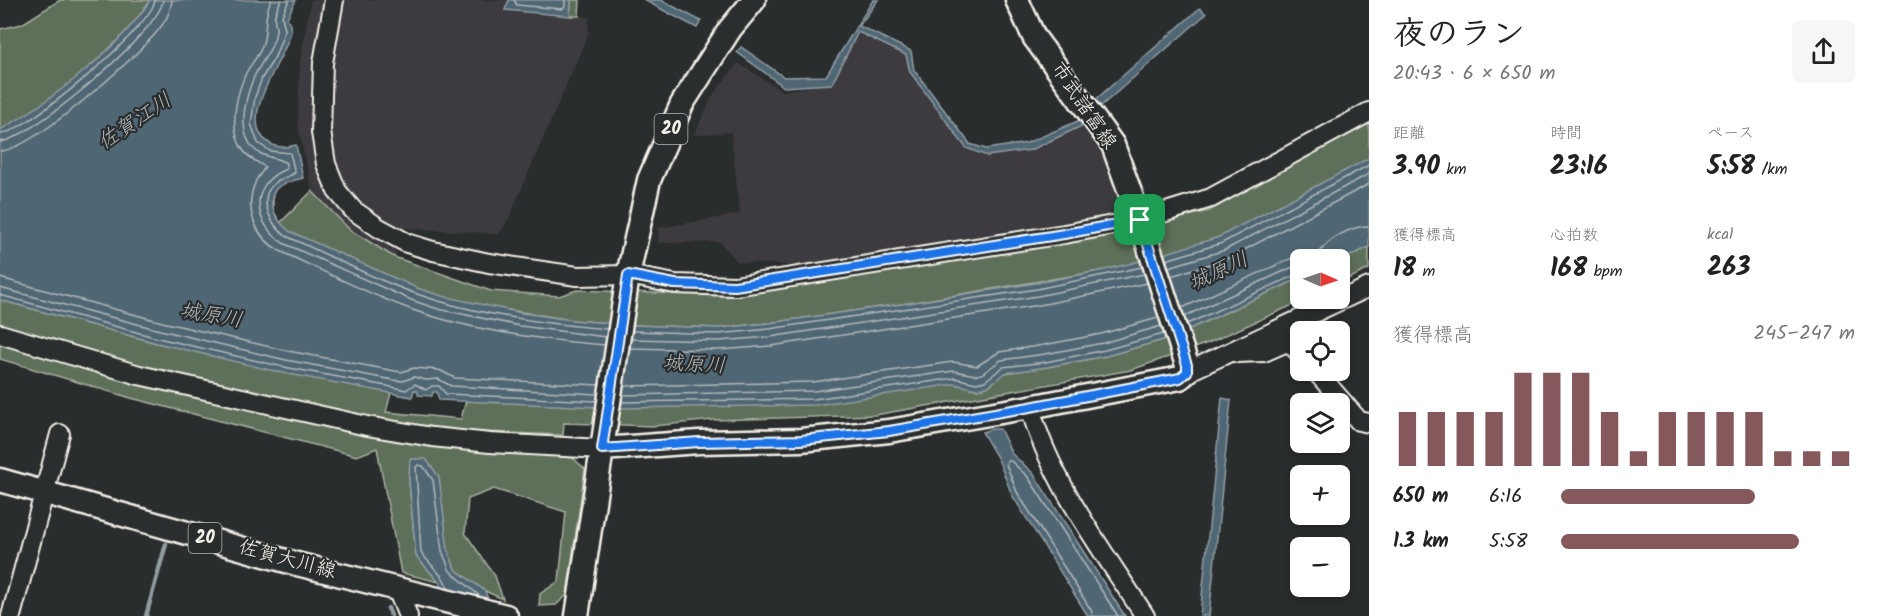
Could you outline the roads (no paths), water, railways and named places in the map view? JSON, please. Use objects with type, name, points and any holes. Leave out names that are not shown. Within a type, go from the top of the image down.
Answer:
[{"type":"main road","name":"20","points":[[577,616],[628,275],[649,180],[682,104],[730,29],[754,0]]},
{"type":"main road","name":"市武諸富線","points":[[1017,0],[1034,37],[1113,145],[1140,220],[1187,369]]},
{"type":"main road","points":[[602,449],[699,442],[812,439],[889,431],[1180,378],[1187,369]]},
{"type":"main road","name":"佐賀大川線","points":[[0,480],[293,563],[506,616]]},
{"type":"street","points":[[334,0],[323,63],[321,132],[326,164],[337,191],[353,210],[398,238],[433,251],[489,263],[578,276],[628,275],[675,284],[735,286],[1140,220],[1211,198],[1369,112]]},
{"type":"street","points":[[1187,369],[1226,354],[1369,287]]},
{"type":"street","points":[[0,334],[139,375],[367,426],[432,437],[490,443],[602,449]]},
{"type":"street","points":[[1226,354],[1264,352],[1290,342]]},
{"type":"street","points":[[1324,381],[1359,422],[1369,423]]},
{"type":"street","points":[[1030,407],[1035,427],[1071,501],[1145,616]]},
{"type":"street","points":[[11,616],[60,434]]},
{"type":"street","points":[[404,590],[408,616]]},
{"type":"water","points":[[150,0],[296,0],[287,18],[291,31],[265,89],[259,105],[257,120],[260,133],[269,143],[282,147],[296,145],[303,178],[282,185],[273,194],[272,206],[281,223],[289,231],[417,288],[442,296],[522,313],[632,325],[718,328],[769,323],[1036,283],[1144,260],[1219,237],[1369,158],[1369,247],[1350,256],[1350,249],[1290,249],[1290,283],[1170,338],[1106,356],[1005,373],[987,387],[976,389],[955,384],[815,405],[621,408],[439,400],[437,392],[433,392],[432,396],[418,395],[418,391],[414,390],[412,397],[283,373],[157,343],[0,300],[0,130],[40,105],[103,55],[137,18]]},
{"type":"water","points":[[509,0],[571,0],[570,16],[505,10]]},
{"type":"water","points":[[644,0],[661,0],[701,21],[697,28]]},
{"type":"water","points":[[873,0],[878,0],[859,26],[911,51],[914,70],[970,144],[986,149],[1027,143],[1080,120],[1086,124],[1031,150],[987,156],[966,148],[910,72],[906,55],[858,32],[832,84],[784,87],[737,52],[741,47],[784,77],[826,76]]},
{"type":"water","points":[[1200,8],[1206,14],[1100,107],[1094,101]]},
{"type":"water","points":[[1222,398],[1231,400],[1209,616],[1200,616]]},
{"type":"water","points":[[1000,429],[1012,454],[1033,473],[1125,616],[1088,616],[1012,495],[998,459],[982,432]]},
{"type":"water","points":[[410,459],[426,459],[439,477],[448,550],[455,569],[485,591],[494,616],[453,616],[439,582],[416,556],[409,481]]},
{"type":"waterway","points":[[146,616],[166,544]]},
{"type":"waterway","points":[[388,608],[391,616]]},
{"type":"water label","name":"佐賀江川","points":[[135,122]]},
{"type":"water label","name":"城原川","points":[[1219,272]]},
{"type":"water label","name":"城原川","points":[[211,316]]},
{"type":"water label","name":"城原川","points":[[694,365]]}]
